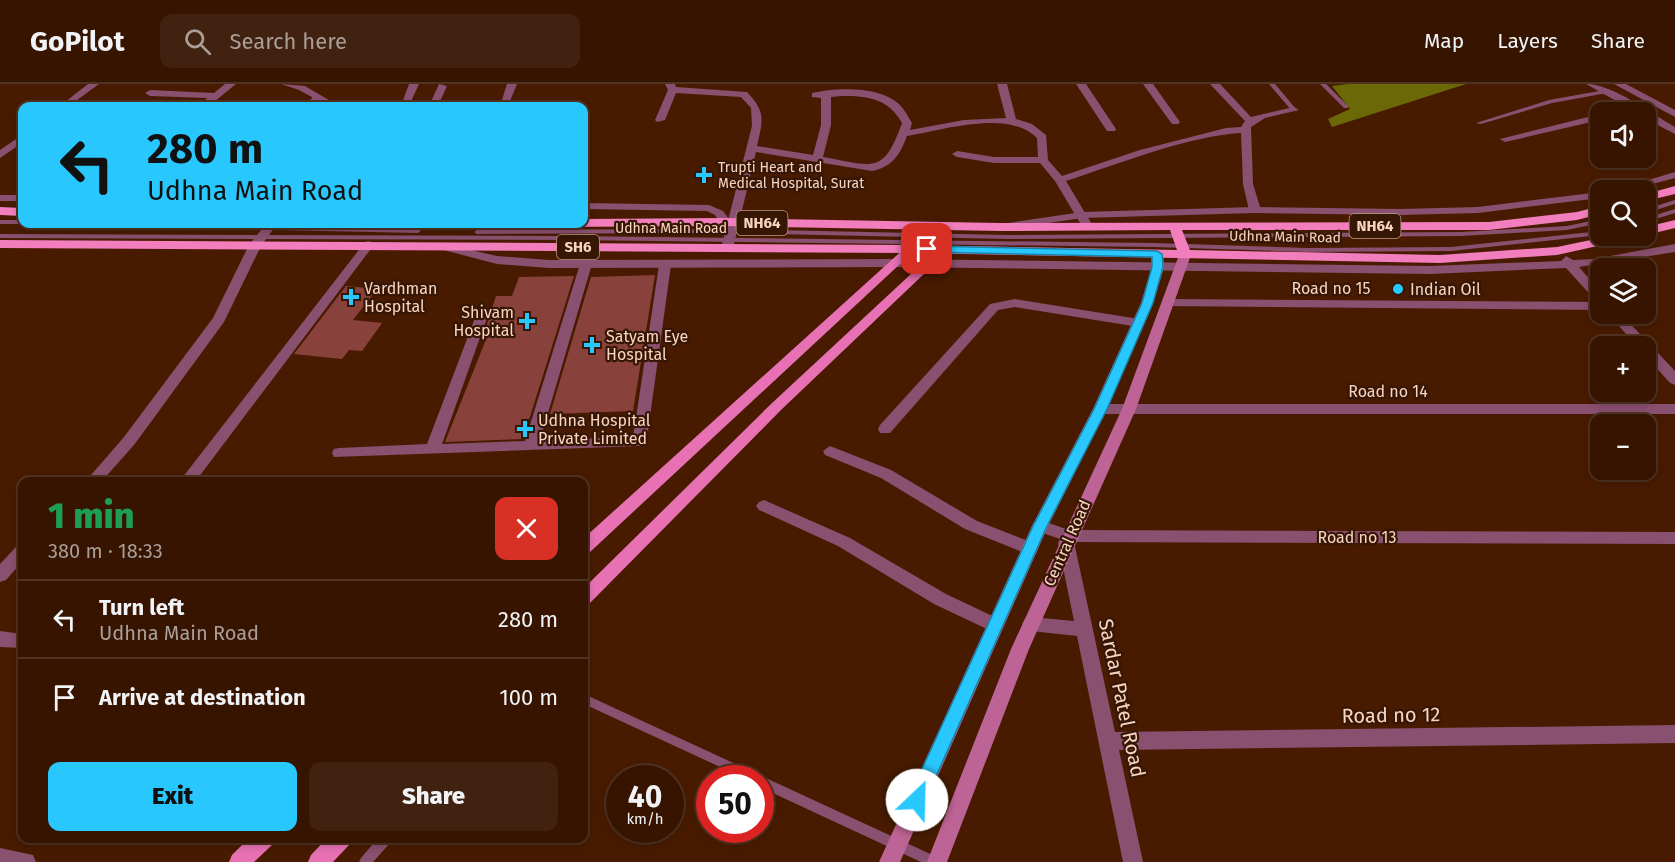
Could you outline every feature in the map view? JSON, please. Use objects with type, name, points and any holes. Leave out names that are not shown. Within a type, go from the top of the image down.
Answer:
[{"type":"highway","points":[[1656,195],[1675,190]]},
{"type":"highway","points":[[0,211],[18,212]]},
{"type":"highway","name":"NH64","points":[[588,227],[729,233],[1000,227],[1085,221],[1154,245],[1181,245],[1489,226],[1590,213]]},
{"type":"highway","points":[[1656,229],[1675,224]]},
{"type":"highway","name":"Udhna Main Road","points":[[0,244],[264,233],[369,244],[440,246],[729,233],[910,249],[1181,245],[1440,259],[1557,251],[1590,244]]},
{"type":"main road","name":"Central Road","points":[[889,862],[1040,526],[1100,409],[1139,323],[1154,245]]},
{"type":"main road","name":"Central Road","points":[[936,862],[1031,624],[1129,409],[1169,303],[1181,245]]},
{"type":"main road","points":[[588,544],[910,249]]},
{"type":"main road","points":[[588,594],[776,407],[943,250]]},
{"type":"main road","points":[[239,862],[260,843]]},
{"type":"main road","points":[[318,862],[337,843]]},
{"type":"street","points":[[69,102],[94,84]]},
{"type":"street","points":[[209,102],[231,84]]},
{"type":"street","points":[[286,84],[302,86],[326,102]]},
{"type":"street","points":[[407,102],[414,84]]},
{"type":"street","points":[[505,102],[512,84]]},
{"type":"street","points":[[1002,84],[1011,120]]},
{"type":"street","points":[[1081,84],[1111,129]]},
{"type":"street","points":[[1148,84],[1175,122]]},
{"type":"street","points":[[1215,84],[1248,125],[1248,184],[1256,210]]},
{"type":"street","points":[[1591,84],[1623,102]]},
{"type":"street","points":[[1619,84],[1675,114]]},
{"type":"street","points":[[435,102],[442,86]]},
{"type":"street","points":[[660,120],[671,87],[747,89],[756,107],[757,126],[729,233]]},
{"type":"street","points":[[150,93],[217,96]]},
{"type":"street","points":[[817,159],[826,125],[826,94]]},
{"type":"street","points":[[752,148],[882,167],[889,163],[907,123],[901,107],[887,99],[853,94],[814,95]]},
{"type":"street","points":[[312,102],[318,97]]},
{"type":"street","points":[[1060,180],[1144,152],[1248,125],[1294,110]]},
{"type":"street","points":[[1505,139],[1590,119]]},
{"type":"street","points":[[903,134],[1011,120],[1024,123],[1042,136],[1043,160],[1060,180],[1085,221],[1256,210],[1400,212],[1478,210],[1590,196]]},
{"type":"street","points":[[1656,120],[1675,131]]},
{"type":"street","points":[[0,155],[18,141]]},
{"type":"street","points":[[957,154],[994,160],[1043,160]]},
{"type":"street","points":[[1656,180],[1675,175]]},
{"type":"street","points":[[0,198],[18,198]]},
{"type":"street","points":[[588,206],[709,208],[719,213],[729,233]]},
{"type":"street","points":[[97,477],[129,441],[219,319],[264,233]]},
{"type":"street","points":[[194,477],[369,244]]},
{"type":"street","points":[[440,246],[513,262],[665,265],[928,263],[1154,245]]},
{"type":"street","points":[[1181,245],[1430,270],[1594,263],[1675,248]]},
{"type":"street","points":[[1557,251],[1590,287]]},
{"type":"street","points":[[531,446],[586,264]]},
{"type":"street","points":[[339,453],[629,444],[639,438],[665,265]]},
{"type":"street","points":[[885,429],[994,307],[1015,303],[1139,323]]},
{"type":"street","name":"Road no 15","points":[[1169,303],[1590,306]]},
{"type":"street","points":[[433,449],[481,318]]},
{"type":"street","points":[[1623,324],[1635,336]]},
{"type":"street","points":[[1656,359],[1675,380]]},
{"type":"street","name":"Road no 14","points":[[1100,409],[1675,409]]},
{"type":"street","points":[[830,451],[885,474],[971,525],[1030,549]]},
{"type":"street","points":[[764,506],[844,542],[940,599],[995,625]]},
{"type":"street","name":"Road no 13","points":[[1040,526],[1068,539],[1675,538]]},
{"type":"street","name":"Sardar Patel Road","points":[[1068,539],[1084,629],[1133,862]]},
{"type":"street","points":[[0,575],[18,556]]},
{"type":"street","points":[[1031,624],[1084,629]]},
{"type":"street","points":[[0,639],[18,641]]},
{"type":"street","name":"Road no 12","points":[[1108,741],[1675,734]]},
{"type":"street","points":[[0,858],[26,862]]},
{"type":"lane","points":[[1272,84],[1294,110]]},
{"type":"lane","points":[[1323,84],[1346,107]]},
{"type":"lane","points":[[1479,123],[1551,101],[1605,92]]},
{"type":"lane","points":[[1656,208],[1675,202]]},
{"type":"lane","points":[[1656,217],[1675,211]]},
{"type":"lane","points":[[0,222],[18,222]]},
{"type":"lane","points":[[1181,245],[1558,229],[1590,223]]},
{"type":"lane","points":[[167,228],[264,233]]},
{"type":"lane","points":[[0,236],[264,233],[729,233],[1154,245]]},
{"type":"lane","points":[[1181,245],[1307,250],[1451,249],[1590,234]]},
{"type":"lane","points":[[588,701],[728,765]]},
{"type":"lane","points":[[774,787],[936,862]]},
{"type":"lane","points":[[365,862],[382,843]]},
{"type":"shaded area","points":[[1466,84],[1332,127],[1328,119],[1350,109],[1332,86]]},
{"type":"building","points":[[655,275],[633,411],[550,414],[591,277]]},
{"type":"building","points":[[574,276],[523,439],[445,442],[487,337],[483,337],[496,296],[512,296],[519,277]]},
{"type":"building","points":[[346,286],[377,289],[353,320],[382,323],[362,351],[349,350],[342,359],[294,354]]},
{"type":"place","name":"Trupti Heart and Medical Hospital, Surat","points":[[704,175]]},
{"type":"place","name":"Indian Oil","points":[[1398,289]]},
{"type":"place","name":"Vardhman Hospital","points":[[351,297]]},
{"type":"place","name":"Shivam Hospital","points":[[527,321]]},
{"type":"place","name":"Satyam Eye Hospital","points":[[592,345]]},
{"type":"place","name":"Udhna Hospital Private Limited","points":[[525,429]]},
{"type":"route","points":[[917,800],[1040,526],[1100,409],[1147,303],[1158,267],[1157,254],[927,249]]}]
